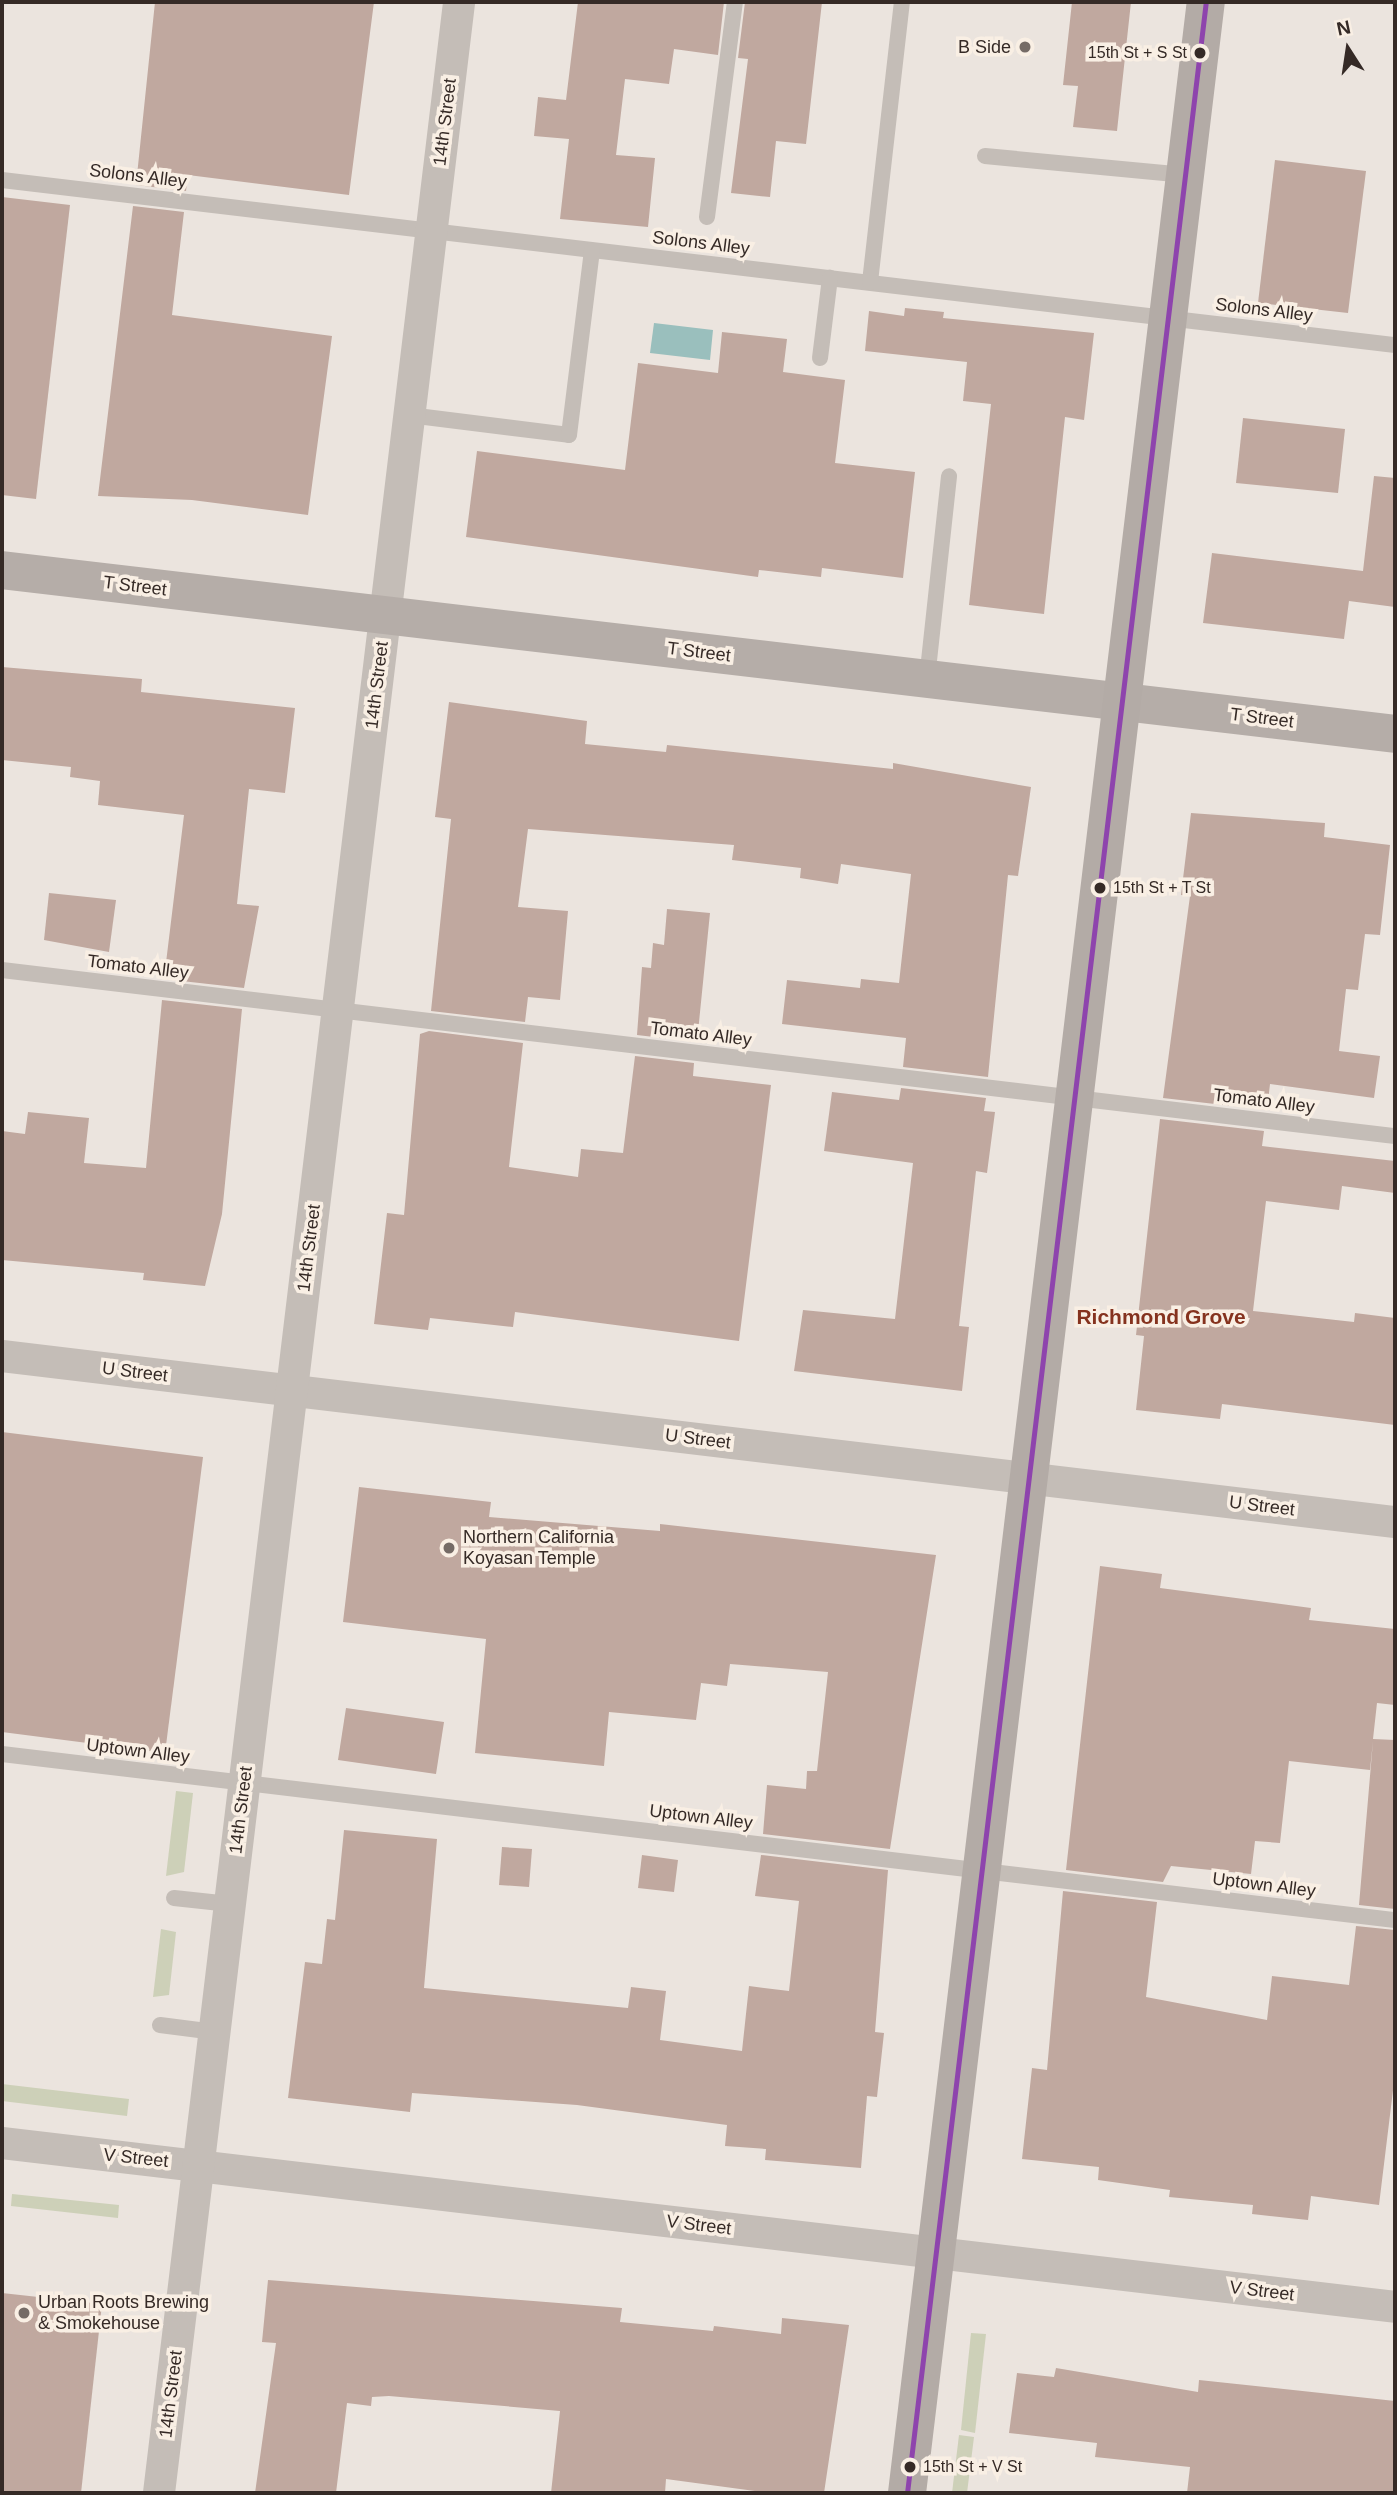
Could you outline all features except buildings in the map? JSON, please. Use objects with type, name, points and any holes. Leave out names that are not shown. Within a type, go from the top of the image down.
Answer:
[{"type":"main road","points":[[907,2493],[1206,2]]},
{"type":"street","name":"14th Street","points":[[159,2493],[459,2]]},
{"type":"street","name":"T Street","points":[[2,570],[1395,734]]},
{"type":"street","name":"U Street","points":[[2,1356],[1395,1522]]},
{"type":"street","name":"V Street","points":[[2,2143],[1395,2307]]},
{"type":"lane","points":[[707,217],[735,2]]},
{"type":"lane","points":[[870,282],[902,2]]},
{"type":"lane","points":[[985,156],[1185,175]]},
{"type":"lane","name":"Solons Alley","points":[[2,180],[1395,345]]},
{"type":"lane","points":[[409,415],[569,435],[592,250]]},
{"type":"lane","points":[[820,358],[830,278]]},
{"type":"lane","points":[[927,679],[949,476]]},
{"type":"lane","name":"Tomato Alley","points":[[2,970],[1395,1136]]},
{"type":"lane","name":"Uptown Alley","points":[[2,1754],[1395,1920]]},
{"type":"lane","points":[[174,1898],[230,1904]]},
{"type":"lane","points":[[160,2025],[215,2032]]},
{"type":"green space","points":[[176,1791],[193,1793],[184,1872],[166,1876]]},
{"type":"green space","points":[[161,1929],[176,1932],[169,1995],[153,1997]]},
{"type":"green space","points":[[2,2084],[129,2099],[127,2116],[2,2101]]},
{"type":"green space","points":[[12,2194],[119,2205],[118,2218],[11,2206]]},
{"type":"green space","points":[[971,2333],[986,2334],[975,2433],[961,2430]]},
{"type":"green space","points":[[959,2435],[974,2437],[967,2493],[952,2493]]},
{"type":"water","points":[[654,323],[713,330],[710,360],[650,353]]},
{"type":"transit line","points":[[907,2493],[1206,2]]},
{"type":"place","name":"B Side","points":[[1025,47]]},
{"type":"place","name":"15th St + S St","points":[[1200,53]]},
{"type":"place","name":"15th St + T St","points":[[1100,888]]},
{"type":"place","name":"Northern California Koyasan Temple","points":[[449,1548]]},
{"type":"place","name":"Urban Roots Brewing & Smokehouse","points":[[24,2313]]},
{"type":"place","name":"15th St + V St","points":[[910,2467]]},
{"type":"district","name":"Richmond Grove","points":[[1161,1317]]}]
